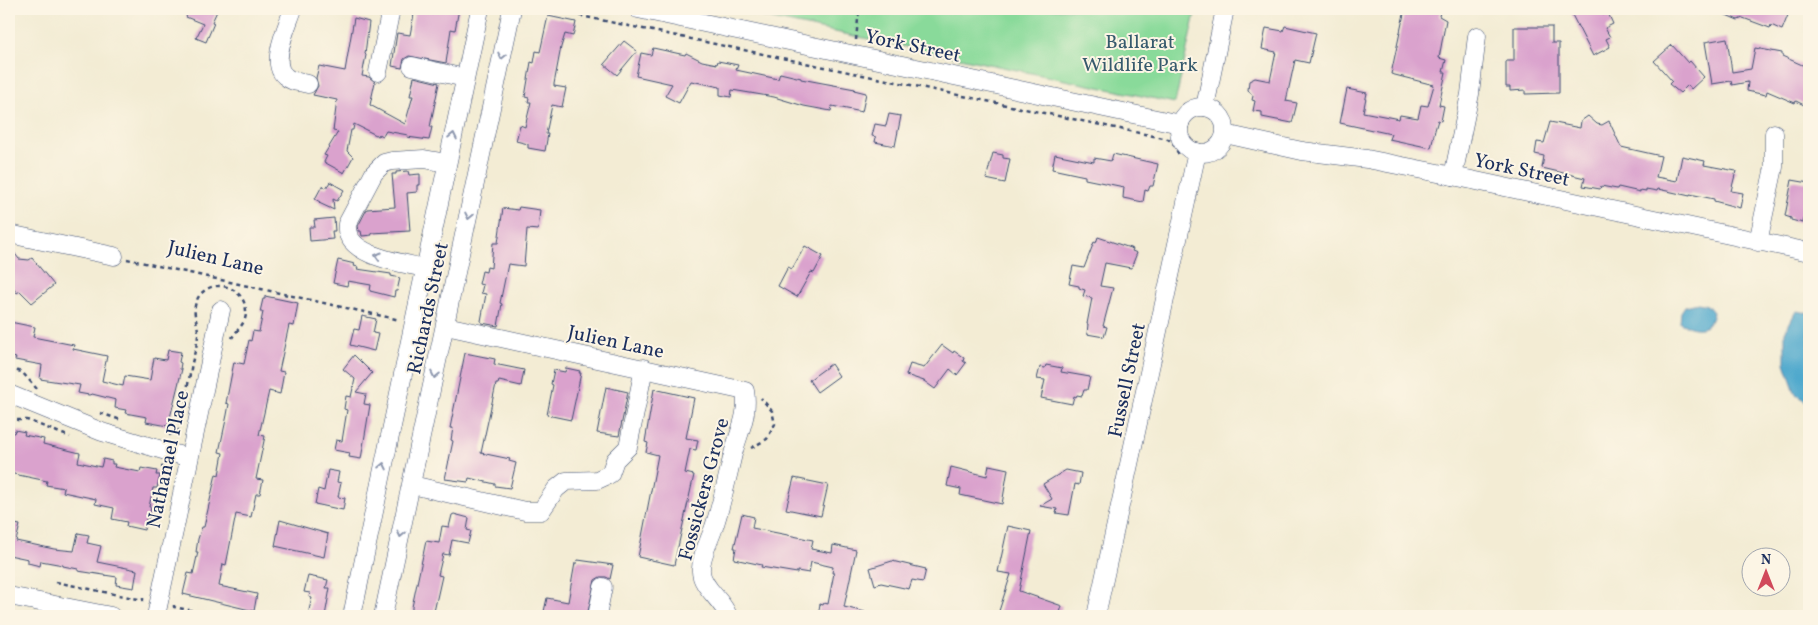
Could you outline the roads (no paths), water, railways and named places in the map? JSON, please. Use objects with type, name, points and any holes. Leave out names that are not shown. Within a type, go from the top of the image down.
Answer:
[{"type":"street","points":[[293,9],[279,54],[279,66],[281,72],[287,78],[308,84]]},
{"type":"street","points":[[378,72],[391,9]]},
{"type":"street","name":"Richards Street","points":[[352,616],[480,9]]},
{"type":"street","name":"Richards Street","points":[[383,616],[512,9]]},
{"type":"street","name":"York Street","points":[[638,9],[1180,124]]},
{"type":"street","points":[[1205,107],[1225,9]]},
{"type":"street","points":[[1453,176],[1470,94],[1477,36]]},
{"type":"street","points":[[412,66],[465,78]]},
{"type":"street","points":[[1198,107],[1211,108],[1224,121],[1225,134],[1220,145],[1215,149],[1196,157],[1181,138],[1180,124],[1187,113],[1198,107]]},
{"type":"street","points":[[1758,242],[1774,167],[1774,133]]},
{"type":"street","name":"York Street","points":[[1225,134],[1302,152],[1367,159],[1453,176],[1809,252]]},
{"type":"street","name":"Fussell Street","points":[[1096,616],[1196,157]]},
{"type":"street","name":"Richards Street","points":[[425,268],[373,255],[351,242],[347,234],[347,224],[374,173],[384,163],[424,159],[447,164]]},
{"type":"street","points":[[9,234],[114,256]]},
{"type":"street","name":"Nathanael Place","points":[[156,616],[221,310]]},
{"type":"street","name":"Julien Lane","points":[[446,326],[742,390],[745,391],[745,394]]},
{"type":"street","points":[[412,485],[524,511],[536,512],[542,510],[554,492],[566,481],[594,480],[610,474],[616,460],[628,447],[644,368]]},
{"type":"street","points":[[9,394],[102,432],[189,458]]},
{"type":"street","name":"Fossickers Grove","points":[[728,616],[722,603],[706,584],[701,574],[701,569],[722,504],[734,451],[745,418],[745,394]]},
{"type":"street","points":[[597,616],[603,587]]},
{"type":"street","points":[[9,596],[111,616]]},
{"type":"water","points":[[1698,303],[1707,305],[1713,312],[1709,324],[1705,327],[1696,328],[1680,323],[1681,312],[1685,306]]},
{"type":"water","points":[[1796,311],[1809,313],[1809,403],[1796,395],[1785,363],[1785,332]]},
{"type":"park label","name":"Ballarat Wildlife Park","points":[[1140,52]]}]
